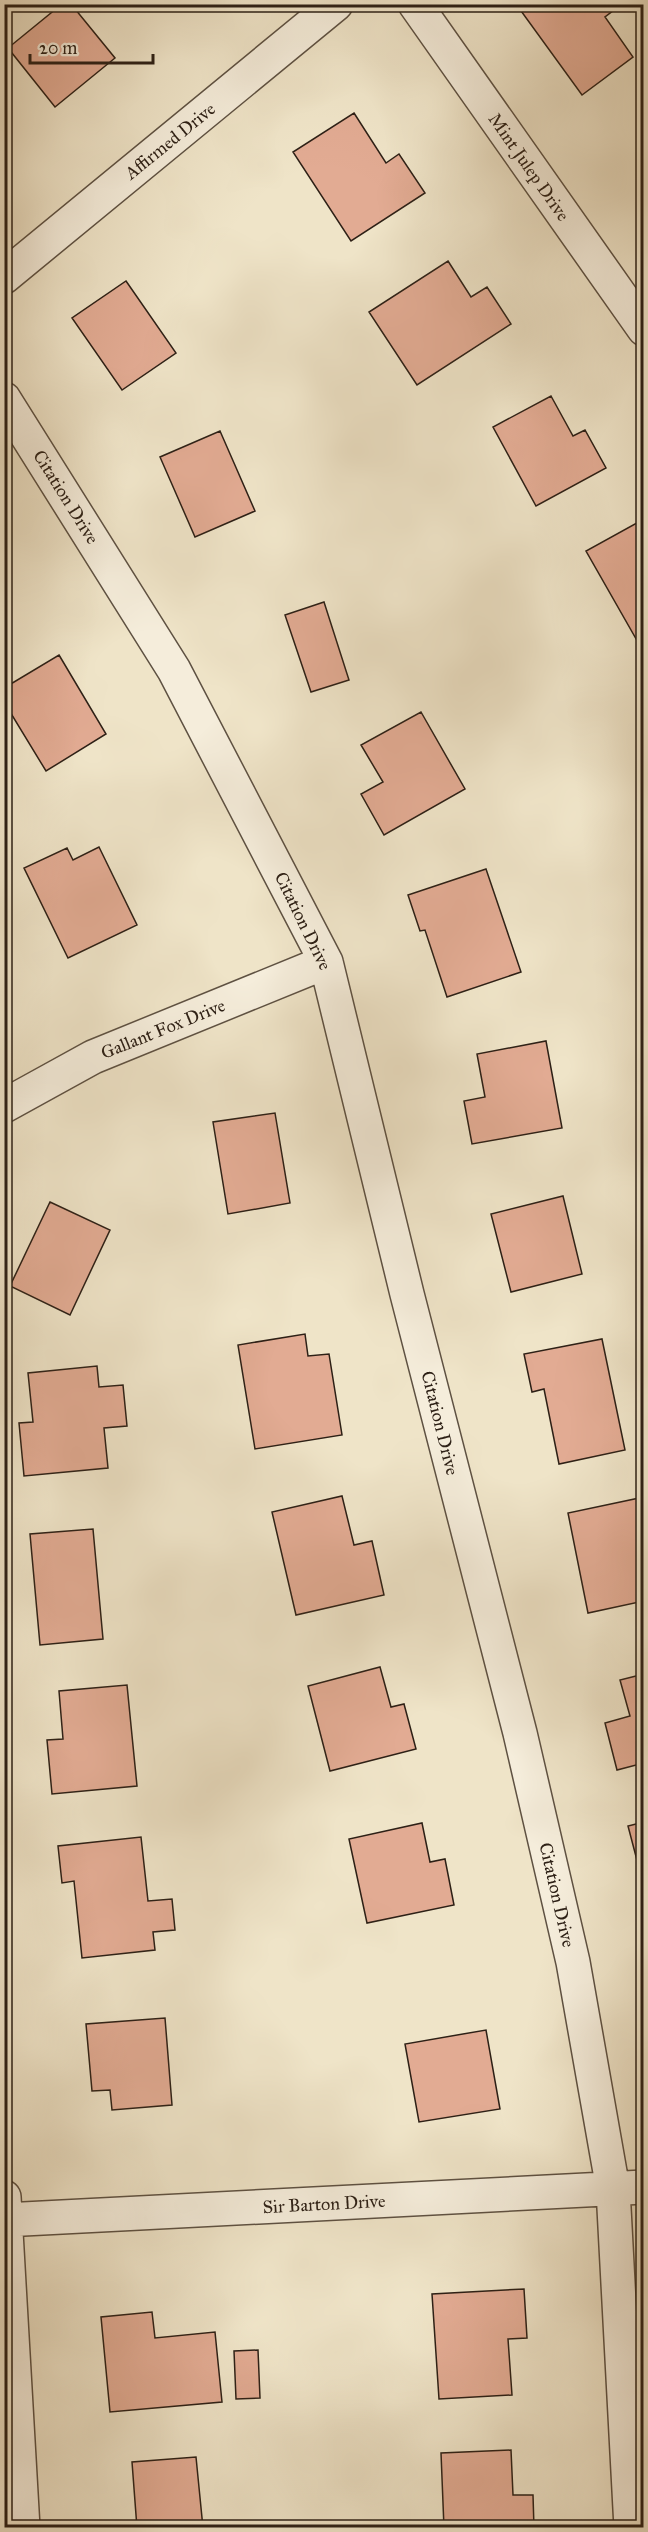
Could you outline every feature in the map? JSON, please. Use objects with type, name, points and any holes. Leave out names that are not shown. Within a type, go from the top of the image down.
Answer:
[{"type":"street","name":"Affirmed Drive","points":[[4,277],[336,4]]},
{"type":"street","name":"Mint Julep Drive","points":[[415,4],[644,329]]},
{"type":"street","name":"Citation Drive","points":[[4,399],[174,670],[326,962],[407,1294],[523,1745],[628,2188],[631,2528]]},
{"type":"street","name":"Gallant Fox Drive","points":[[4,1106],[93,1057],[326,962]]},
{"type":"street","name":"Sir Barton Drive","points":[[5,2212],[628,2188]]},
{"type":"street","points":[[5,2212],[23,2528]]},
{"type":"building","points":[[62,4],[71,4],[115,58],[55,107],[8,48]]},
{"type":"building","points":[[516,4],[622,4],[605,17],[633,57],[582,95]]},
{"type":"building","points":[[354,113],[386,163],[399,154],[425,193],[351,241],[293,152]]},
{"type":"building","points":[[448,261],[471,297],[487,287],[511,324],[417,385],[369,312]]},
{"type":"building","points":[[126,281],[176,353],[122,390],[72,318]]},
{"type":"building","points":[[551,396],[573,436],[585,430],[606,468],[536,506],[493,427]]},
{"type":"building","points":[[220,431],[255,511],[195,537],[160,457]]},
{"type":"building","points":[[644,519],[644,651],[643,651],[586,551]]},
{"type":"building","points":[[324,602],[349,680],[311,692],[285,615]]},
{"type":"building","points":[[59,655],[106,734],[46,771],[4,702],[4,688]]},
{"type":"building","points":[[421,712],[465,789],[384,835],[361,794],[383,782],[361,745]]},
{"type":"building","points":[[99,847],[137,925],[68,958],[24,868],[67,848],[73,860]]},
{"type":"building","points":[[486,869],[521,972],[447,997],[425,930],[420,931],[408,895]]},
{"type":"building","points":[[546,1041],[562,1128],[472,1144],[464,1101],[485,1097],[477,1054]]},
{"type":"building","points":[[275,1113],[290,1203],[228,1214],[213,1122]]},
{"type":"building","points":[[563,1196],[582,1274],[511,1292],[491,1214]]},
{"type":"building","points":[[50,1202],[110,1230],[70,1315],[10,1286]]},
{"type":"building","points":[[305,1334],[308,1356],[329,1354],[342,1435],[255,1449],[238,1345]]},
{"type":"building","points":[[602,1339],[625,1450],[559,1464],[544,1389],[532,1392],[524,1354]]},
{"type":"building","points":[[97,1366],[99,1387],[123,1385],[127,1426],[104,1428],[108,1468],[24,1476],[19,1423],[33,1422],[28,1373]]},
{"type":"building","points":[[342,1496],[354,1545],[372,1541],[384,1595],[296,1615],[272,1512]]},
{"type":"building","points":[[644,1497],[644,1601],[588,1613],[568,1513]]},
{"type":"building","points":[[93,1529],[103,1639],[40,1645],[30,1534]]},
{"type":"building","points":[[380,1667],[391,1707],[404,1704],[416,1749],[330,1771],[308,1686]]},
{"type":"building","points":[[644,1674],[644,1763],[617,1770],[605,1723],[630,1716],[620,1680]]},
{"type":"building","points":[[127,1685],[137,1786],[52,1794],[47,1740],[63,1739],[59,1691]]},
{"type":"building","points":[[644,1822],[644,1887],[628,1826]]},
{"type":"building","points":[[422,1823],[430,1862],[445,1859],[454,1905],[367,1923],[349,1839]]},
{"type":"building","points":[[141,1837],[148,1901],[172,1899],[175,1930],[153,1932],[155,1950],[82,1958],[74,1881],[62,1883],[58,1846]]},
{"type":"building","points":[[165,2018],[172,2105],[112,2110],[110,2090],[92,2091],[86,2024]]},
{"type":"building","points":[[486,2030],[500,2109],[419,2122],[405,2044]]},
{"type":"building","points":[[524,2289],[527,2338],[508,2339],[512,2395],[439,2399],[432,2294]]},
{"type":"building","points":[[152,2312],[155,2338],[215,2332],[222,2402],[110,2412],[101,2317]]},
{"type":"building","points":[[258,2350],[260,2398],[236,2399],[234,2351]]},
{"type":"building","points":[[511,2450],[513,2495],[533,2495],[534,2528],[444,2528],[441,2453]]},
{"type":"building","points":[[196,2457],[203,2528],[137,2528],[132,2462]]}]
